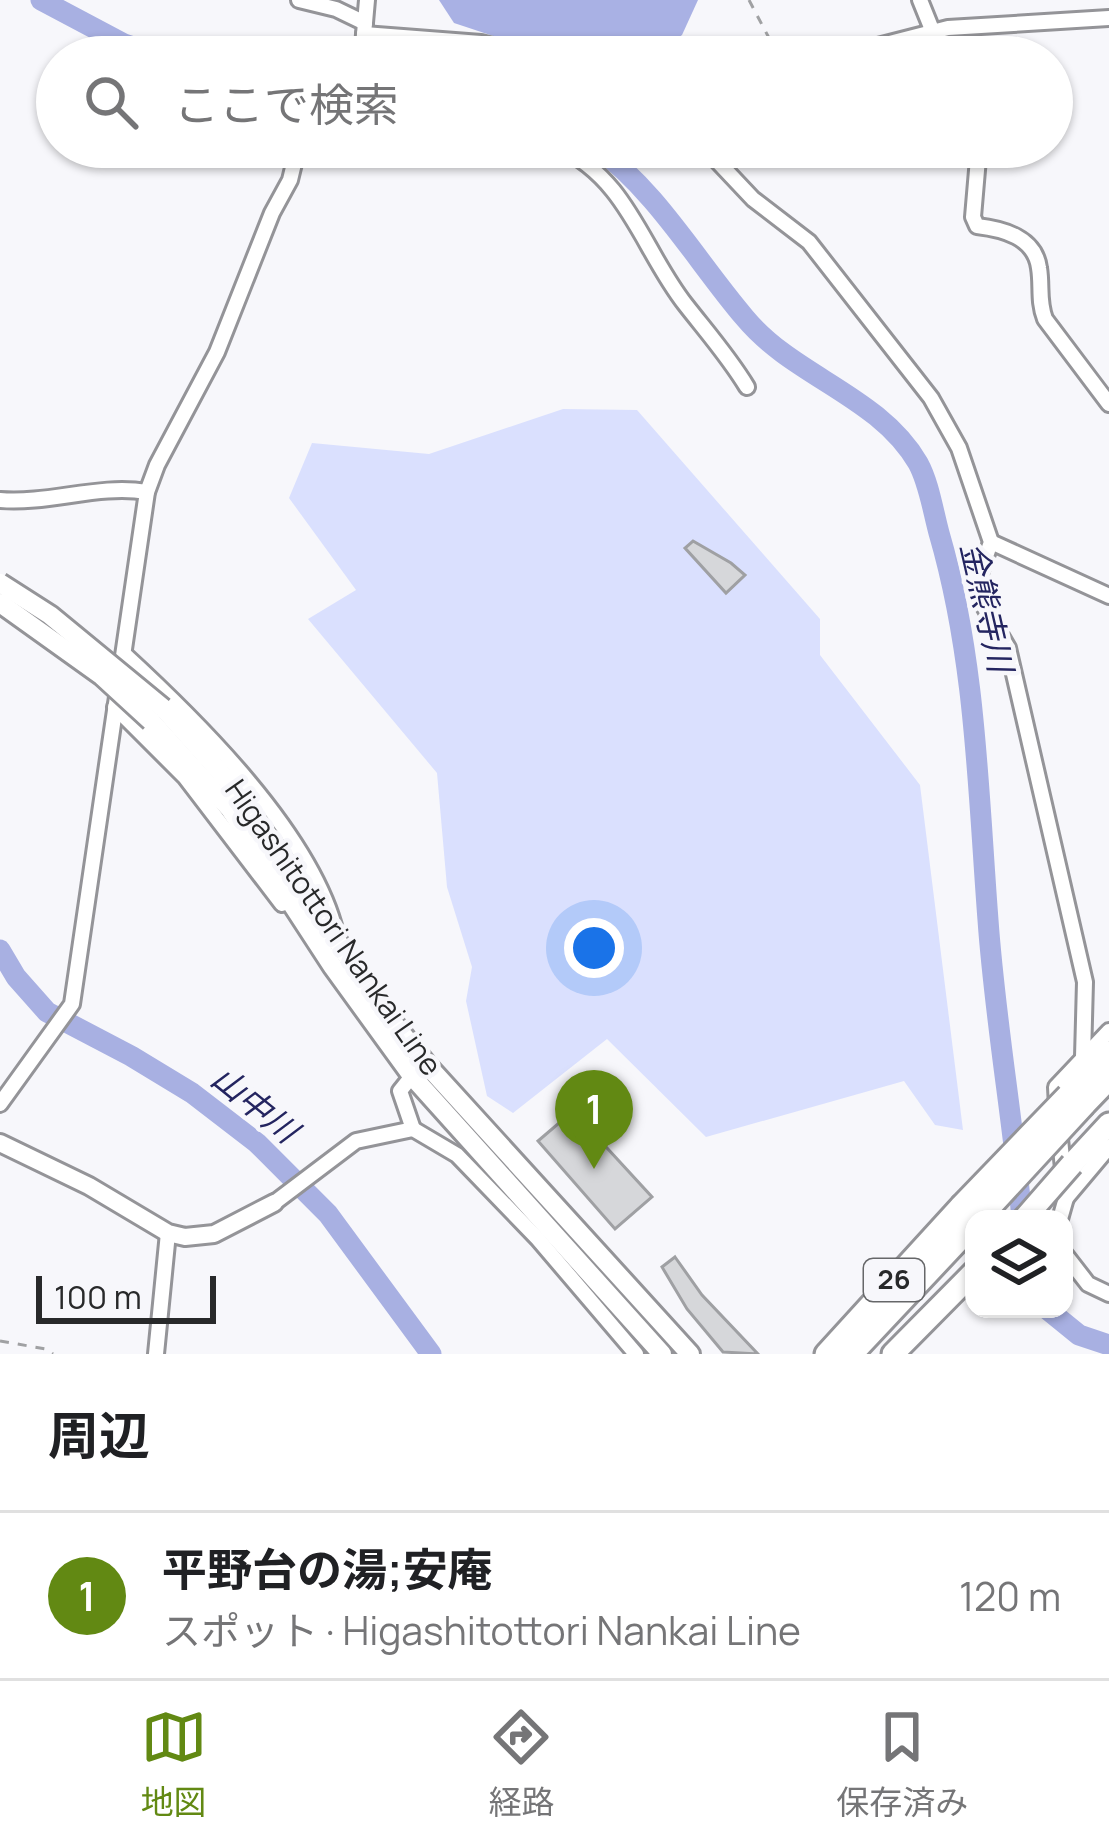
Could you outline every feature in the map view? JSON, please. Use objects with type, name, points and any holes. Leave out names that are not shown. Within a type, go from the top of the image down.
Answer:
[{"type":"highway","name":"26","points":[[976,1210],[1076,1099],[1109,1052]]},
{"type":"highway","name":"26","points":[[1076,1099],[1109,1077]]},
{"type":"highway","points":[[1032,1210],[1109,1124]]},
{"type":"highway","name":"26","points":[[826,1354],[965,1221]]},
{"type":"highway","name":"26","points":[[850,1354],[965,1222]]},
{"type":"highway","name":"26","points":[[903,1349],[965,1282]]},
{"type":"main road","name":"Higashitottori Nankai Line","points":[[0,583],[50,615],[245,800],[380,1005],[427,1065],[690,1354]]},
{"type":"main road","name":"Higashitottori Nankai Line","points":[[0,603],[157,715],[230,809],[333,967],[412,1076],[662,1354]]},
{"type":"street","points":[[299,0],[336,9],[364,32],[407,36]]},
{"type":"street","points":[[364,36],[367,0]]},
{"type":"street","points":[[920,0],[936,36]]},
{"type":"street","points":[[918,36],[991,22],[1109,18]]},
{"type":"street","points":[[0,1104],[73,1004],[147,492],[217,352],[293,168]]},
{"type":"street","points":[[592,168],[630,209],[684,303],[747,387]]},
{"type":"street","points":[[724,168],[753,199],[809,242],[932,398],[959,448],[991,542],[977,582],[978,596],[1008,648],[1085,982],[1083,1058]]},
{"type":"street","points":[[977,168],[973,217],[977,226],[1015,235],[1034,255],[1045,319],[1109,404]]},
{"type":"street","points":[[0,500],[28,502],[128,488],[147,492]]},
{"type":"street","points":[[991,542],[1109,596]]},
{"type":"street","points":[[124,654],[206,732],[250,784],[328,900],[338,940]]},
{"type":"street","points":[[115,707],[185,777],[333,967]]},
{"type":"street","points":[[1063,1210],[1066,1198],[1055,1087],[1109,1030]]},
{"type":"street","points":[[412,1076],[400,1090],[413,1130]]},
{"type":"street","points":[[0,1143],[88,1186],[167,1233],[185,1238],[214,1234],[274,1202],[356,1141],[413,1130],[457,1155],[538,1239],[636,1354]]},
{"type":"street","points":[[1066,1198],[1109,1147]]},
{"type":"street","points":[[155,1354],[167,1233]]},
{"type":"street","points":[[1073,1265],[1088,1284],[1109,1294]]},
{"type":"path","points":[[749,0],[767,36]]},
{"type":"path","points":[[0,1341],[53,1354]]},
{"type":"shaded area","points":[[439,0],[698,0],[681,36],[493,36],[454,23]]},
{"type":"shaded area","points":[[563,409],[637,410],[820,619],[820,655],[920,785],[963,1130],[935,1125],[904,1081],[706,1137],[607,1039],[513,1113],[487,1096],[466,1001],[472,967],[447,887],[437,773],[308,619],[356,590],[289,498],[312,443],[429,454]]},
{"type":"building","points":[[693,541],[745,575],[726,593],[685,548]]},
{"type":"building","points":[[573,1111],[652,1197],[615,1229],[538,1141]]},
{"type":"building","points":[[675,1257],[702,1295],[758,1354],[723,1352],[687,1309],[662,1267]]},
{"type":"waterway","name":"金熊寺川","points":[[41,0],[109,36]]},
{"type":"waterway","name":"金熊寺川","points":[[621,168],[745,318],[787,356],[881,420],[922,471],[951,581],[968,677],[991,957],[1021,1210]]},
{"type":"waterway","name":"山中川","points":[[0,950],[47,1012],[192,1093],[257,1143],[328,1214],[431,1354]]},
{"type":"waterway","name":"金熊寺川","points":[[1058,1318],[1079,1335],[1109,1345]]},
{"type":"place","name":"平野台の湯;安庵","points":[[594,1169]]}]
